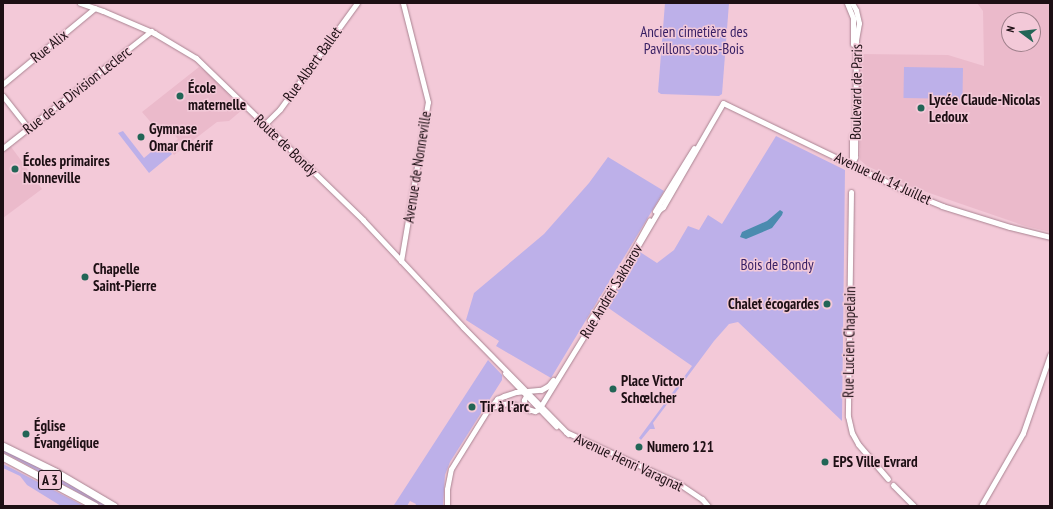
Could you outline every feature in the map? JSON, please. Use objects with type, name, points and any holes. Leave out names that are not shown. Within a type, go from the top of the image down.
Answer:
[{"type":"highway","name":"A 3","points":[[3,446],[56,472],[114,506]]},
{"type":"highway","name":"A 3","points":[[3,457],[95,506]]},
{"type":"street","name":"Route de Bondy","points":[[80,3],[151,31],[196,58],[270,128],[363,220],[463,327]]},
{"type":"street","name":"Rue Albert Ballet","points":[[265,124],[280,108],[357,3]]},
{"type":"street","name":"Avenue de Nonneville","points":[[401,261],[428,102],[403,3]]},
{"type":"street","name":"Boulevard de Paris","points":[[847,3],[852,12],[853,24],[852,163]]},
{"type":"street","name":"Boulevard de Paris","points":[[852,3],[856,10],[859,23],[856,40],[855,157],[852,163]]},
{"type":"street","name":"Rue Alix","points":[[3,84],[95,8]]},
{"type":"street","name":"Rue de la Division Leclerc","points":[[3,148],[29,129],[151,31]]},
{"type":"street","points":[[3,96],[29,129]]},
{"type":"street","name":"Avenue du 14 Juillet","points":[[723,103],[804,142],[852,163],[908,192],[942,206],[1010,227],[1050,237]]},
{"type":"street","name":"Rue Andreï Sakharov","points":[[540,408],[655,216],[666,201],[723,103]]},
{"type":"street","name":"Rue Andreï Sakharov","points":[[447,506],[447,489],[451,469],[491,407],[497,399],[504,396],[525,394],[541,390],[552,383],[695,145],[707,129]]},
{"type":"street","name":"Rue Lucien Chapelain","points":[[851,192],[848,416],[852,433],[858,444],[888,479]]},
{"type":"street","name":"Avenue Henri Varagnat","points":[[463,327],[490,354],[525,394],[568,434],[678,483],[702,499],[708,506]]},
{"type":"street","points":[[981,506],[1025,427],[1050,355]]},
{"type":"street","points":[[525,394],[525,406],[529,410]]},
{"type":"street","points":[[491,407],[508,403],[535,411],[540,408]]},
{"type":"street","points":[[893,485],[914,506]]},
{"type":"shaded area","points":[[977,3],[1050,3],[1050,232],[1025,226],[909,186],[882,173],[882,171],[878,171],[867,166],[860,160],[859,54],[948,55],[984,66],[983,11]]},
{"type":"shaded area","points":[[199,67],[214,78],[242,110],[229,121],[217,122],[174,155],[168,147],[178,139],[173,133],[174,132],[169,126],[160,133],[142,112]]},
{"type":"shaded area","name":"Écoles primaires Nonneville","points":[[9,144],[42,189],[3,218],[3,148]]},
{"type":"green space","name":"Ancien cimetière des Pavillons-sous-Bois","points":[[665,3],[729,3],[722,94],[719,96],[661,94],[658,92]]},
{"type":"green space","points":[[904,67],[963,68],[962,99],[903,98]]},
{"type":"green space","points":[[123,131],[144,158],[163,142],[172,154],[149,173],[118,133]]},
{"type":"green space","name":"Bois de Bondy","points":[[776,136],[845,170],[842,421],[738,322],[729,324],[714,341],[653,423],[655,429],[650,429],[641,440],[639,438],[692,366],[607,307],[640,252],[657,263],[674,250],[688,226],[699,230],[708,215],[722,224]]},
{"type":"green space","points":[[608,157],[664,191],[551,378],[496,346],[499,341],[466,320],[474,293],[544,234],[589,183]]},
{"type":"green space","points":[[488,360],[502,375],[502,380],[450,462],[445,475],[443,506],[415,506],[416,504],[410,501],[407,506],[394,505]]},
{"type":"green space","points":[[3,449],[107,506],[103,506],[3,452]]},
{"type":"green space","points":[[3,464],[84,506],[61,506],[27,485],[20,476],[3,468]]},
{"type":"water","points":[[780,210],[783,212],[782,215],[772,228],[746,239],[740,237],[742,232],[767,221]]},
{"type":"place","name":"École maternelle","points":[[180,96]]},
{"type":"place","name":"Lycée Claude-Nicolas Ledoux","points":[[921,108]]},
{"type":"place","name":"Gymnase Omar Chérif","points":[[141,137]]},
{"type":"place","name":"Écoles primaires Nonneville","points":[[15,169]]},
{"type":"place","name":"Chapelle Saint-Pierre","points":[[85,277]]},
{"type":"place","name":"Chalet écogardes","points":[[827,304]]},
{"type":"place","name":"Place Victor Schœlcher","points":[[613,389]]},
{"type":"place","name":"Tir à l'arc","points":[[472,407]]},
{"type":"place","name":"Église Évangélique","points":[[26,434]]},
{"type":"place","name":"Numero 121","points":[[639,447]]},
{"type":"place","name":"EPS Ville Evrard","points":[[825,462]]}]
